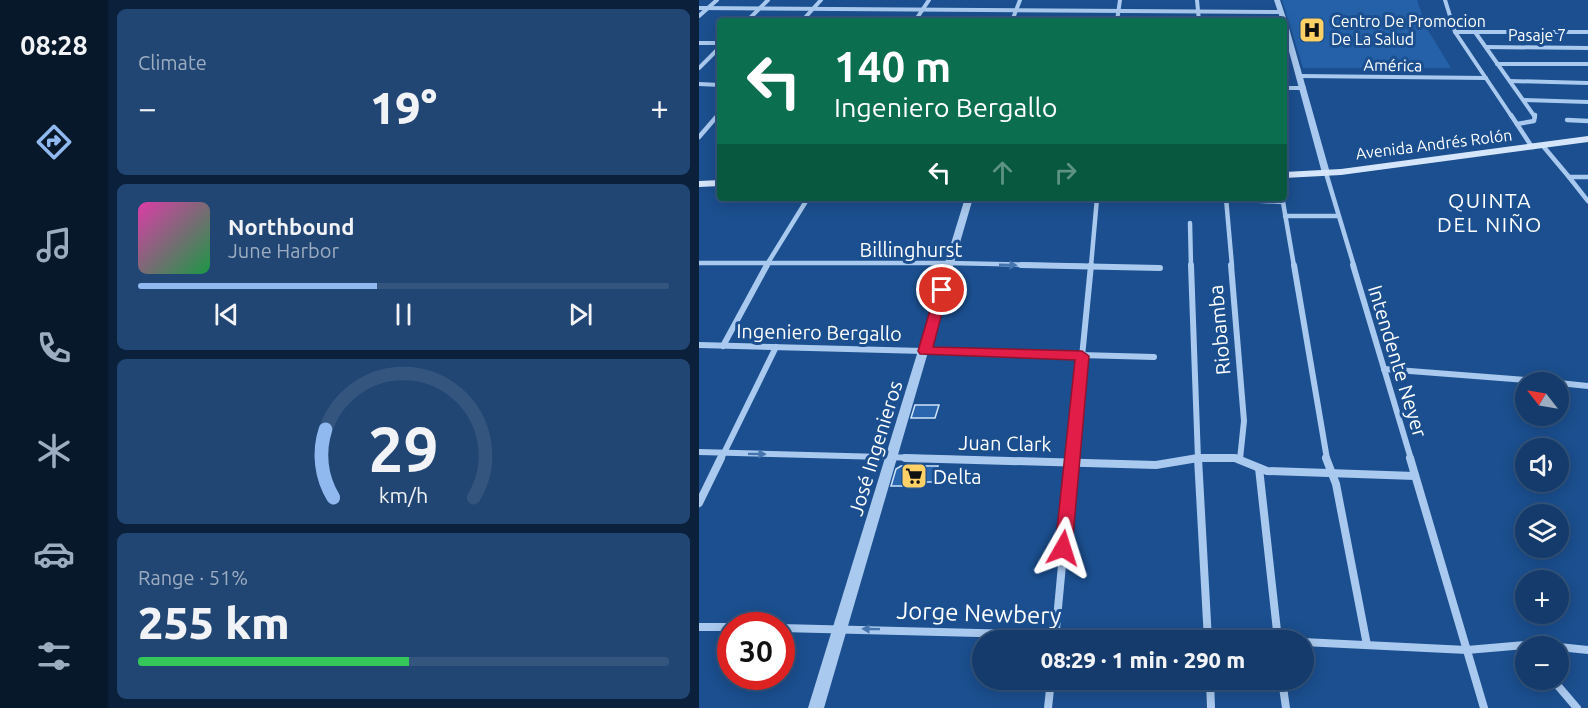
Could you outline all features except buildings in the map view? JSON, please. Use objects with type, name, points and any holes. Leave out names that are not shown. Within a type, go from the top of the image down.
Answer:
[{"type":"main road","name":"Avenida Andrés Rolón","points":[[1287,175],[1326,173],[1588,139]]},
{"type":"main road","points":[[699,179],[717,178]]},
{"type":"main road","points":[[699,184],[717,183]]},
{"type":"street","points":[[699,16],[717,0]]},
{"type":"street","points":[[750,18],[768,0]]},
{"type":"street","points":[[805,18],[821,0]]},
{"type":"street","points":[[917,18],[929,0]]},
{"type":"street","points":[[1013,18],[1020,0]]},
{"type":"street","points":[[1117,18],[1120,0]]},
{"type":"street","points":[[1197,0],[1199,18]]},
{"type":"street","name":"Intendente Neyer","points":[[1278,0],[1283,18]]},
{"type":"street","points":[[1445,0],[1455,32],[1532,147]]},
{"type":"street","points":[[699,8],[1281,12]]},
{"type":"street","name":"Intendente Neyer","points":[[1287,31],[1337,216],[1484,708]]},
{"type":"street","points":[[1455,32],[1588,32]]},
{"type":"street","points":[[1475,32],[1535,115],[1534,121],[1517,124]]},
{"type":"street","points":[[699,43],[717,45]]},
{"type":"street","name":"Pasaje 7","points":[[1486,47],[1588,48]]},
{"type":"street","points":[[699,68],[717,48]]},
{"type":"street","points":[[1497,64],[1588,64]]},
{"type":"street","name":"América","points":[[1300,76],[1486,78]]},
{"type":"street","points":[[1510,81],[1588,82]]},
{"type":"street","points":[[699,84],[717,84]]},
{"type":"street","points":[[1287,88],[1304,88]]},
{"type":"street","points":[[1524,100],[1588,102]]},
{"type":"street","points":[[699,137],[717,116]]},
{"type":"street","points":[[1567,120],[1588,121]]},
{"type":"street","points":[[1543,146],[1588,201]]},
{"type":"street","points":[[1569,177],[1588,177]]},
{"type":"street","points":[[723,346],[767,263],[806,201]]},
{"type":"street","name":"José Ingenieros","points":[[816,708],[925,351],[968,201]]},
{"type":"street","points":[[1056,630],[1097,201]]},
{"type":"street","name":"Riobamba","points":[[1226,201],[1244,421],[1240,459]]},
{"type":"street","points":[[1264,201],[1283,202],[1326,458],[1336,484],[1367,645]]},
{"type":"street","points":[[1285,216],[1337,216]]},
{"type":"street","points":[[1190,223],[1198,458],[1207,630]]},
{"type":"street","name":"Billinghurst","points":[[699,263],[949,263],[1160,268]]},
{"type":"street","name":"Ingeniero Bergallo","points":[[699,345],[1154,357]]},
{"type":"street","points":[[699,503],[776,347]]},
{"type":"street","points":[[1384,369],[1515,378]]},
{"type":"street","points":[[1569,384],[1588,386]]},
{"type":"street","name":"Juan Clark","points":[[699,452],[1156,465],[1198,458],[1240,459],[1267,471],[1415,476]]},
{"type":"street","points":[[1259,468],[1277,630]]},
{"type":"street","points":[[699,627],[717,627]]},
{"type":"street","name":"Jorge Newbery","points":[[795,628],[972,634]]},
{"type":"street","points":[[1314,643],[1467,650],[1515,647]]},
{"type":"street","points":[[1569,648],[1588,650]]},
{"type":"street","points":[[1048,708],[1050,690]]},
{"type":"street","points":[[1210,690],[1211,708]]},
{"type":"street","points":[[1284,690],[1286,708]]},
{"type":"street","points":[[1562,690],[1577,708]]},
{"type":"shaded area","points":[[1282,0],[1417,0],[1426,27],[1451,68],[1303,68]]},
{"type":"place","name":"Centro De Promocion De La Salud","points":[[1312,30]]},
{"type":"place","name":"Delta","points":[[914,476]]},
{"type":"district","name":"QUINTA DEL NIÑO","points":[[1490,212]]},
{"type":"route","points":[[942,290],[925,351],[1082,356],[1063,548]]}]
